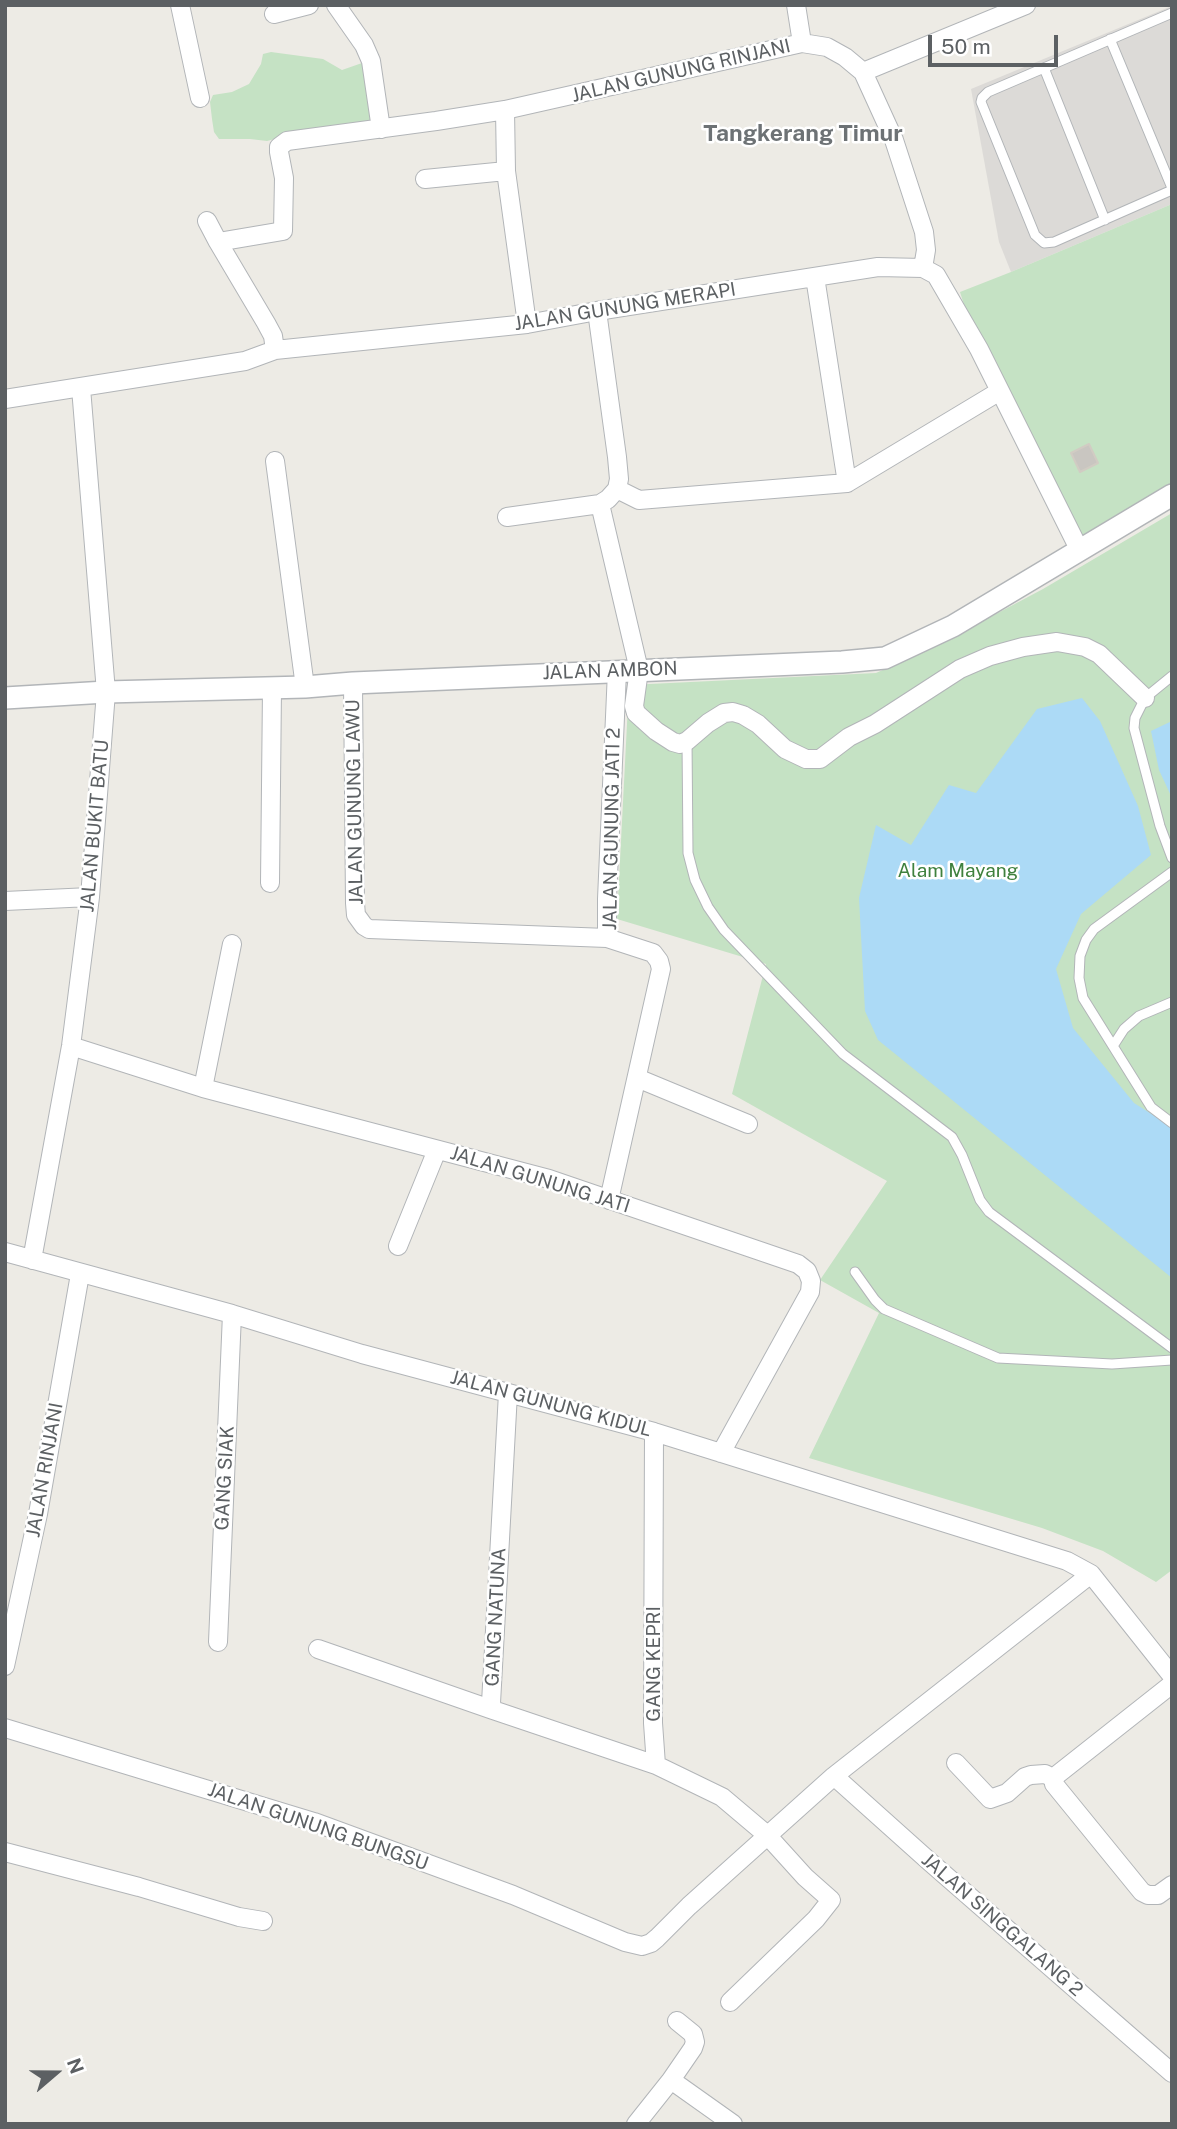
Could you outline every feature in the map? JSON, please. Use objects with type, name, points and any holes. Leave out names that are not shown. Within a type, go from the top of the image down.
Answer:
[{"type":"street","points":[[180,5],[200,98]]},
{"type":"street","points":[[274,14],[309,5]]},
{"type":"street","points":[[336,5],[371,61],[382,129]]},
{"type":"street","points":[[796,5],[802,43]]},
{"type":"street","points":[[863,72],[1026,5]]},
{"type":"street","name":"JALAN GUNUNG RINJANI","points":[[218,242],[283,231],[284,178],[279,146],[287,141],[505,110],[802,43],[827,47],[863,72],[894,140],[925,232],[923,268]]},
{"type":"street","points":[[505,110],[506,171],[527,324]]},
{"type":"street","points":[[425,179],[506,171]]},
{"type":"street","points":[[207,221],[273,336],[275,350]]},
{"type":"street","name":"JALAN GUNUNG MERAPI","points":[[5,399],[246,361],[275,350],[527,324],[878,267],[923,268]]},
{"type":"street","points":[[923,268],[936,275],[979,349],[1080,551]]},
{"type":"street","points":[[815,277],[847,483]]},
{"type":"street","points":[[507,517],[600,504],[617,489],[617,457],[597,311]]},
{"type":"street","name":"JALAN BUKIT BATU","points":[[32,1260],[71,1046],[90,897],[106,692],[81,388]]},
{"type":"street","points":[[617,489],[639,500],[847,483],[1000,391]]},
{"type":"street","points":[[275,461],[304,687]]},
{"type":"street","name":"JALAN AMBON","points":[[5,698],[106,692],[304,687],[885,658],[953,626],[1172,495]]},
{"type":"street","points":[[600,504],[639,670],[634,706],[636,713],[673,742],[680,744],[687,741],[708,723],[724,713],[733,712],[758,724],[785,749],[806,759],[820,759],[849,737],[875,724],[960,669],[990,656],[1056,642],[1085,647],[1099,654],[1145,698]]},
{"type":"street","name":"JALAN GUNUNG JATI 2","points":[[609,1200],[662,969],[653,953],[607,938],[617,671]]},
{"type":"street","name":"JALAN GUNUNG LAWU","points":[[353,683],[355,903],[356,915],[363,926],[369,929],[607,938]]},
{"type":"street","points":[[270,883],[272,688]]},
{"type":"street","points":[[5,901],[90,897]]},
{"type":"street","points":[[202,1087],[232,944]]},
{"type":"street","name":"JALAN GUNUNG JATI","points":[[71,1046],[202,1087],[550,1179],[798,1264],[807,1271],[811,1281],[810,1292],[721,1453]]},
{"type":"street","points":[[636,1078],[748,1124]]},
{"type":"street","points":[[398,1246],[437,1150]]},
{"type":"street","name":"JALAN GUNUNG KIDUL","points":[[5,1252],[232,1314],[362,1354],[654,1432],[1067,1561],[1091,1574]]},
{"type":"street","name":"JALAN RINJANI","points":[[5,1666],[38,1514],[80,1274]]},
{"type":"street","name":"GANG SIAK","points":[[218,1642],[232,1314]]},
{"type":"street","name":"GANG NATUNA","points":[[508,1393],[491,1703],[493,1710],[656,1765]]},
{"type":"street","name":"GANG KEPRI","points":[[654,1432],[653,1723],[656,1765]]},
{"type":"street","points":[[767,1835],[834,1776],[1091,1574],[1172,1676]]},
{"type":"street","points":[[318,1649],[493,1710]]},
{"type":"street","points":[[1053,1778],[1172,1684]]},
{"type":"street","name":"JALAN GUNUNG BUNGSU","points":[[5,1728],[314,1822],[513,1895],[625,1942],[642,1946],[657,1938],[767,1835]]},
{"type":"street","points":[[956,1763],[990,1799],[1007,1793],[1031,1775],[1045,1774],[1053,1778]]},
{"type":"street","points":[[656,1765],[722,1797],[767,1835],[805,1877],[831,1900],[816,1919],[730,2002]]},
{"type":"street","name":"JALAN SINGGALANG 2","points":[[834,1776],[1172,2073]]},
{"type":"street","points":[[1053,1778],[1054,1784],[1142,1892],[1158,1895],[1172,1885]]},
{"type":"street","points":[[5,1852],[139,1887],[239,1917],[263,1921]]},
{"type":"street","points":[[636,2124],[693,2048],[693,2034],[677,2021]]},
{"type":"street","points":[[671,2080],[733,2124]]},
{"type":"lane","points":[[1110,40],[1172,189],[1054,242],[1044,243],[1035,235],[983,109],[982,98],[988,92],[1172,13]]},
{"type":"lane","points":[[1044,68],[1105,219]]},
{"type":"lane","points":[[1172,676],[1145,698],[1135,718],[1134,728],[1160,826],[1172,858]]},
{"type":"lane","points":[[687,741],[688,853],[695,880],[708,907],[724,930],[843,1054],[952,1137],[962,1155],[979,1200],[989,1212],[1172,1348]]},
{"type":"lane","points":[[1172,872],[1094,929],[1080,956],[1079,978],[1083,998],[1152,1107],[1172,1123]]},
{"type":"lane","points":[[1113,1046],[1139,1016],[1172,1002]]},
{"type":"lane","points":[[855,1272],[874,1300],[884,1309],[998,1358],[1112,1364],[1172,1360]]},
{"type":"shaded area","points":[[1172,6],[1172,204],[1011,272],[999,242],[971,89]]},
{"type":"green space","points":[[271,52],[323,59],[342,70],[362,63],[367,68],[376,122],[267,141],[219,139],[214,132],[212,119],[210,102],[213,95],[232,92],[249,84],[261,64],[263,54]]},
{"type":"green space","points":[[1172,204],[1172,488],[1082,541],[1033,452],[996,361],[966,311],[960,292]]},
{"type":"green space","name":"Alam Mayang","points":[[1172,513],[1172,1570],[1156,1582],[1103,1551],[1042,1528],[809,1458],[879,1313],[820,1280],[887,1181],[732,1094],[766,964],[617,919],[629,685],[876,673],[928,650],[1043,589]]},
{"type":"water","points":[[1082,698],[1100,721],[1138,806],[1151,855],[1081,914],[1056,969],[1073,1028],[1134,1103],[1172,1127],[1172,1278],[878,1040],[865,1011],[859,898],[876,825],[911,845],[949,785],[976,793],[1037,709]]},
{"type":"water","points":[[1172,721],[1172,798],[1159,770],[1151,731]]},
{"type":"building","points":[[1089,444],[1098,463],[1080,472],[1071,453]]},
{"type":"district","name":"Tangkerang Timur","points":[[803,134]]}]
